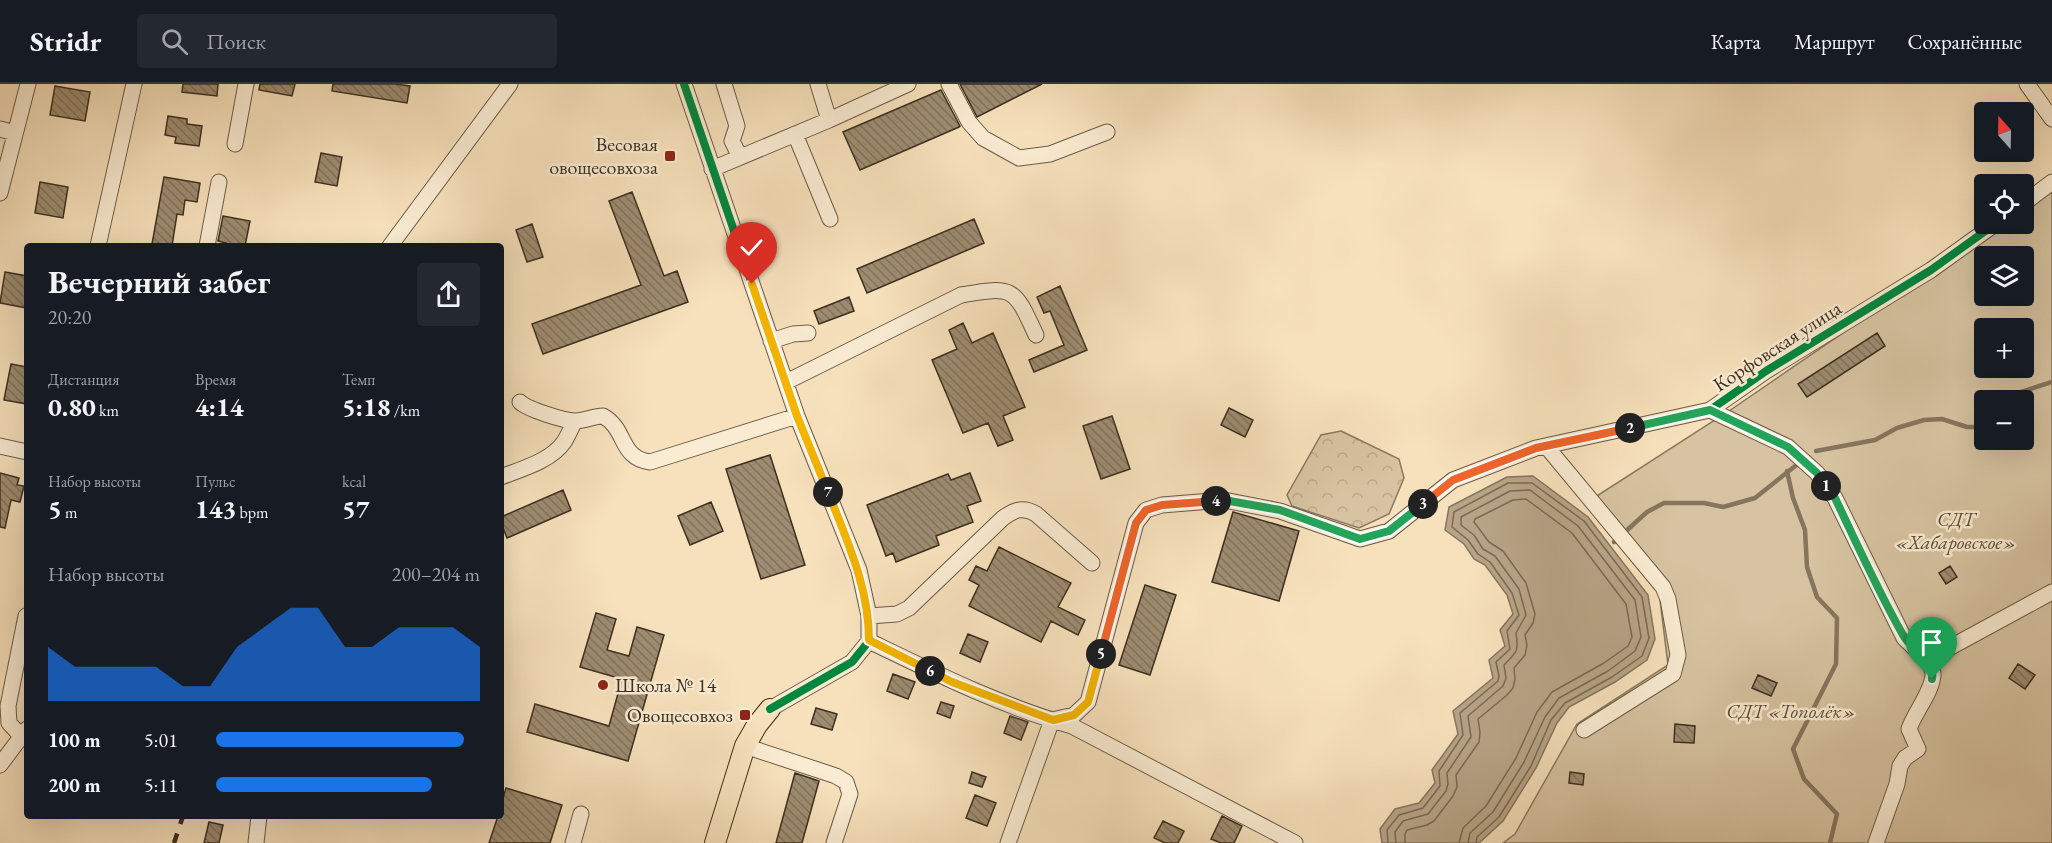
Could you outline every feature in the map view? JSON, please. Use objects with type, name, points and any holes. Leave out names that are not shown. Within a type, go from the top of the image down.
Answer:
[{"type":"main road","points":[[715,843],[745,746],[757,725],[770,709]]},
{"type":"street","points":[[0,193],[28,84]]},
{"type":"street","points":[[99,243],[134,84]]},
{"type":"street","points":[[235,144],[246,84]]},
{"type":"street","points":[[392,243],[510,84]]},
{"type":"street","points":[[684,84],[797,416],[859,570],[869,616],[869,640],[852,662],[770,709]]},
{"type":"street","points":[[724,84],[737,126],[732,141],[740,157]]},
{"type":"street","points":[[818,84],[830,120]]},
{"type":"street","points":[[712,169],[830,120],[908,84]]},
{"type":"street","points":[[949,84],[969,122],[983,138],[1019,158],[1050,154],[1107,132]]},
{"type":"street","points":[[2026,84],[2052,119]]},
{"type":"street","points":[[0,129],[15,133]]},
{"type":"street","points":[[795,134],[830,219]]},
{"type":"street","points":[[208,243],[219,182]]},
{"type":"street","points":[[2034,196],[2052,182]]},
{"type":"street","name":"Корфовская улица","points":[[1053,720],[1074,715],[1088,702],[1136,523],[1146,510],[1162,505],[1224,500],[1280,510],[1360,539],[1389,531],[1453,480],[1546,446],[1710,410],[1766,371],[1931,270],[1981,234]]},
{"type":"street","points":[[786,382],[961,295],[1008,291],[1020,301],[1036,335]]},
{"type":"street","points":[[771,341],[793,334],[808,333]]},
{"type":"street","points":[[520,402],[531,409],[575,421],[591,416],[603,416],[610,419],[632,456],[640,461],[650,462],[797,416]]},
{"type":"street","points":[[1710,410],[1788,447],[1817,473],[1835,498],[1904,638],[1927,660],[1932,670],[1932,679],[1909,729],[1918,749],[1905,758],[1900,766],[1897,784],[1876,843]]},
{"type":"street","points":[[504,476],[548,457],[558,450],[575,421]]},
{"type":"street","points":[[0,446],[24,451]]},
{"type":"street","points":[[1546,446],[1663,587],[1668,599],[1678,655],[1673,674],[1584,730]]},
{"type":"street","points":[[869,616],[897,614],[909,608],[1003,518],[1021,509],[1030,510],[1036,514],[1092,563]]},
{"type":"street","points":[[1927,660],[2052,592]]},
{"type":"street","points":[[0,765],[24,733],[9,723],[8,706],[24,626]]},
{"type":"street","points":[[869,640],[952,682],[1072,726],[1295,843]]},
{"type":"street","points":[[1008,843],[1053,720]]},
{"type":"street","points":[[745,746],[836,776],[846,782],[850,794],[834,843]]},
{"type":"street","points":[[573,843],[580,814]]},
{"type":"street","points":[[256,843],[259,819]]},
{"type":"green space","points":[[2052,189],[2052,843],[1503,843],[1515,834],[1577,724],[1668,665],[1659,592],[1586,503],[1729,411],[1987,234],[2034,234],[2034,202]]},
{"type":"green space","points":[[1341,431],[1399,459],[1404,478],[1389,514],[1359,528],[1292,506],[1287,495],[1321,435]]},
{"type":"water","points":[[1533,476],[1588,517],[1648,595],[1655,639],[1647,660],[1615,682],[1569,707],[1557,723],[1536,768],[1503,821],[1479,843],[1382,843],[1380,829],[1395,809],[1419,803],[1435,783],[1432,770],[1458,734],[1453,711],[1493,678],[1489,660],[1505,646],[1500,630],[1513,614],[1507,595],[1485,565],[1474,559],[1464,544],[1445,530],[1449,507],[1507,477]]},
{"type":"building","points":[[183,84],[218,84],[217,96],[182,92]]},
{"type":"building","points":[[260,84],[295,84],[292,96],[259,90]]},
{"type":"building","points":[[333,84],[410,86],[407,103],[332,91]]},
{"type":"building","points":[[960,84],[1042,84],[977,117]]},
{"type":"building","points":[[55,86],[90,92],[85,121],[50,115]]},
{"type":"building","points":[[941,90],[959,127],[860,170],[843,132]]},
{"type":"building","points":[[168,116],[187,119],[187,124],[202,126],[199,146],[175,143],[176,137],[165,135]]},
{"type":"building","points":[[321,153],[342,157],[337,186],[315,182]]},
{"type":"building","points":[[164,177],[200,183],[197,202],[185,200],[183,215],[177,214],[172,243],[152,243]]},
{"type":"building","points":[[40,182],[68,187],[63,218],[35,213]]},
{"type":"building","points":[[632,192],[664,276],[677,271],[688,302],[543,354],[532,324],[641,285],[609,201]]},
{"type":"building","points":[[223,216],[250,221],[246,243],[218,241]]},
{"type":"building","points":[[974,219],[984,243],[867,293],[857,269]]},
{"type":"building","points":[[532,224],[543,257],[527,262],[516,230]]},
{"type":"building","points":[[5,272],[24,275],[24,307],[0,303]]},
{"type":"building","points":[[1060,286],[1087,350],[1034,372],[1029,360],[1064,345],[1050,311],[1044,313],[1037,297]]},
{"type":"building","points":[[849,297],[854,311],[819,324],[814,311]]},
{"type":"building","points":[[963,323],[972,343],[993,333],[1025,407],[1003,416],[1013,440],[998,446],[988,423],[963,433],[932,360],[957,349],[949,330]]},
{"type":"building","points":[[1877,333],[1885,346],[1807,397],[1798,384]]},
{"type":"building","points":[[11,364],[24,366],[24,403],[4,400]]},
{"type":"building","points":[[1229,408],[1253,420],[1245,437],[1221,425]]},
{"type":"building","points":[[1112,416],[1130,469],[1101,479],[1083,426]]},
{"type":"building","points":[[770,455],[805,565],[761,579],[726,469]]},
{"type":"building","points":[[0,473],[19,478],[17,485],[24,486],[20,502],[11,500],[5,528],[0,527]]},
{"type":"building","points":[[970,473],[981,501],[967,506],[973,522],[936,536],[939,545],[896,562],[893,553],[886,556],[867,505],[948,474],[951,480]]},
{"type":"building","points":[[563,490],[571,510],[507,538],[504,530],[504,516]]},
{"type":"building","points":[[711,502],[723,531],[690,545],[678,516]]},
{"type":"building","points":[[1233,512],[1299,531],[1279,601],[1212,582]]},
{"type":"building","points":[[999,547],[1071,583],[1058,607],[1085,620],[1078,635],[1051,621],[1041,642],[969,606],[979,585],[969,580],[976,566],[987,571]]},
{"type":"building","points":[[1950,566],[1957,577],[1946,584],[1939,573]]},
{"type":"building","points":[[1145,585],[1176,595],[1150,675],[1119,665]]},
{"type":"building","points":[[596,613],[616,619],[607,650],[629,656],[637,627],[664,635],[628,761],[527,732],[535,704],[609,726],[622,679],[580,667]]},
{"type":"building","points":[[968,634],[988,642],[980,662],[960,653]]},
{"type":"building","points":[[2018,664],[2035,675],[2025,689],[2009,678]]},
{"type":"building","points":[[893,674],[915,682],[908,699],[887,691]]},
{"type":"building","points":[[1758,675],[1777,683],[1771,696],[1752,688]]},
{"type":"building","points":[[941,702],[954,706],[950,718],[937,713]]},
{"type":"building","points":[[816,708],[837,714],[832,730],[811,724]]},
{"type":"building","points":[[1010,716],[1028,722],[1021,740],[1004,733]]},
{"type":"building","points":[[1675,724],[1695,726],[1694,743],[1674,742]]},
{"type":"building","points":[[972,772],[986,777],[982,787],[969,783]]},
{"type":"building","points":[[1570,772],[1584,774],[1583,785],[1569,783]]},
{"type":"building","points":[[795,773],[819,781],[802,843],[776,843]]},
{"type":"building","points":[[506,788],[562,805],[550,843],[489,843],[497,819],[504,819]]},
{"type":"building","points":[[975,795],[996,803],[987,826],[966,818]]},
{"type":"building","points":[[1222,816],[1242,826],[1234,843],[1221,843],[1211,839]]},
{"type":"building","points":[[1163,821],[1184,831],[1178,843],[1165,843],[1154,838]]},
{"type":"building","points":[[209,822],[223,825],[219,843],[204,843]]},
{"type":"waterway","points":[[2027,390],[2052,382]]},
{"type":"waterway","points":[[1816,451],[1875,440],[1897,428],[1924,420],[1942,419],[1974,427]]},
{"type":"waterway","points":[[1614,542],[1647,512],[1664,503],[1704,503],[1723,507],[1755,498],[1799,463]]},
{"type":"waterway","points":[[1787,471],[1793,498],[1805,530],[1807,567],[1817,597],[1837,618],[1836,664],[1793,749],[1804,779],[1837,814],[1830,843]]},
{"type":"railway","points":[[174,843],[182,819]]},
{"type":"cycle path","points":[[684,84],[797,416],[859,570],[869,616],[869,641],[852,662],[770,709]]},
{"type":"cycle path","points":[[869,641],[952,682],[1052,720],[1074,715],[1088,702],[1136,523],[1146,510],[1162,505],[1224,500],[1280,511],[1360,539],[1389,531],[1453,480],[1536,448],[1710,410],[1766,371],[1931,270],[1981,234]]},
{"type":"place","name":"Весовая овощесовхоза","points":[[670,156]]},
{"type":"place","name":"Школа № 14","points":[[603,685]]},
{"type":"place","name":"Овощесовхоз","points":[[745,715]]},
{"type":"route","points":[[752,284],[797,416],[859,570],[869,616],[869,640],[952,682],[1053,720],[1074,715],[1088,702],[1136,523],[1146,510],[1162,505],[1224,500],[1280,510],[1360,539],[1389,531],[1453,480],[1536,448],[1710,410],[1788,447],[1817,473],[1835,498],[1904,638],[1927,660],[1933,673],[1932,679]]},
{"type":"park label","name":"СДТ «Хабаровское»","points":[[1956,530]]},
{"type":"park label","name":"СДТ «Тополёк»","points":[[1791,711]]}]
